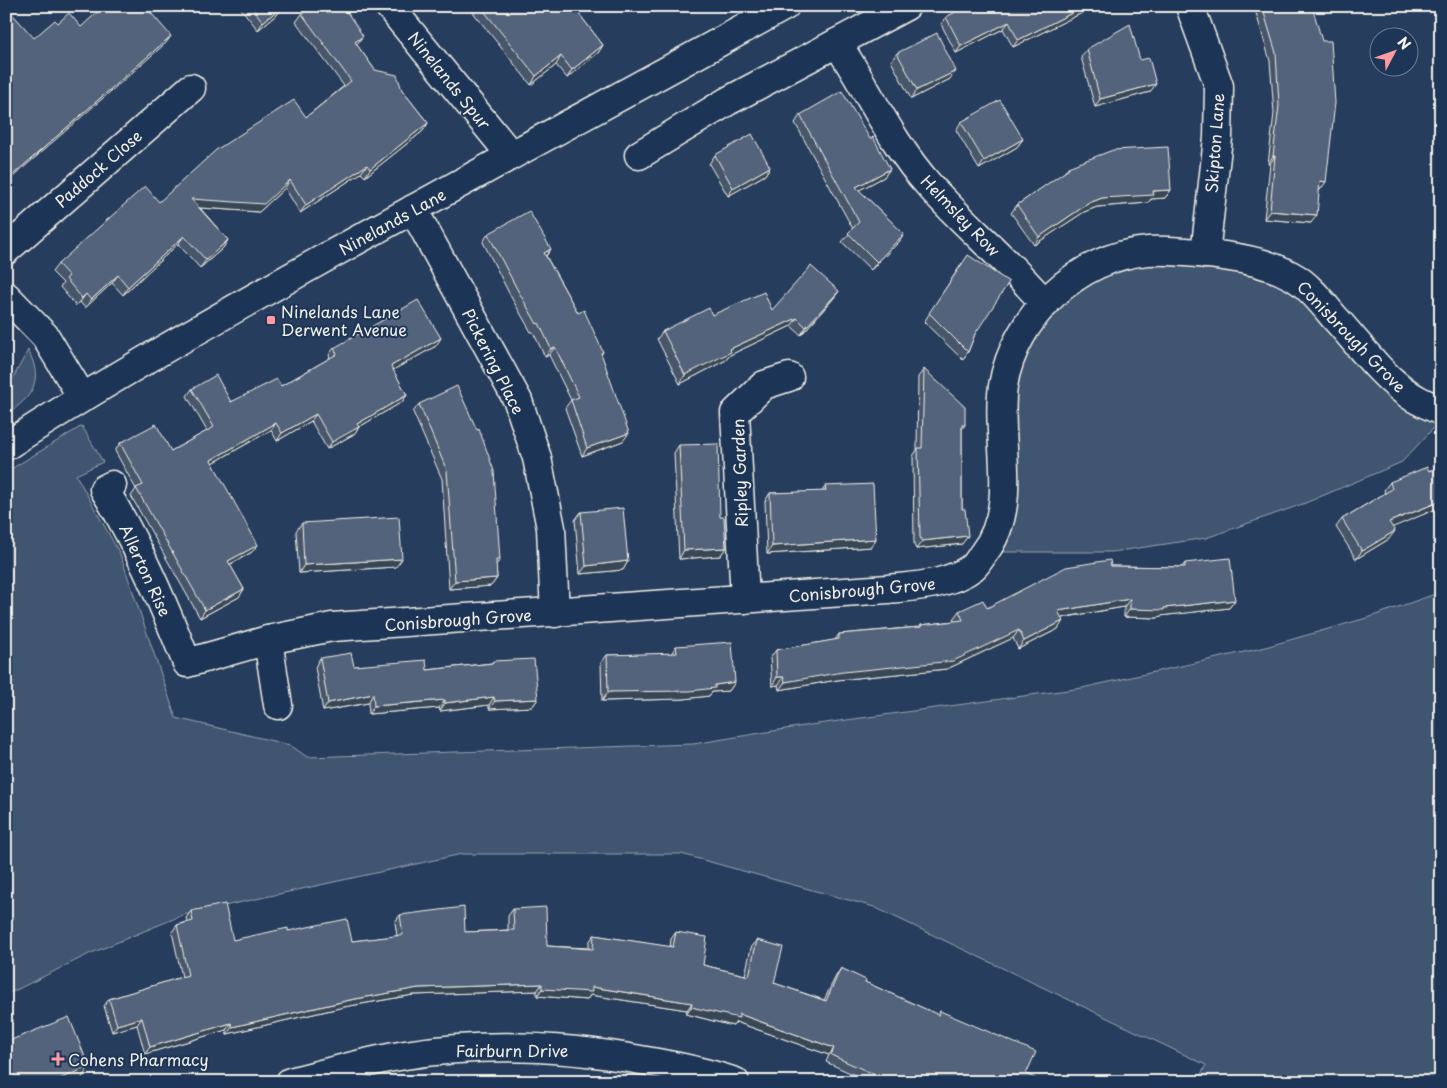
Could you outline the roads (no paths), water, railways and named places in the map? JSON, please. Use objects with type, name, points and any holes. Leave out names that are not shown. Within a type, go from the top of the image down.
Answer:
[{"type":"street","name":"Ninelands Spur","points":[[389,6],[510,154]]},
{"type":"street","name":"Ninelands Lane","points":[[6,446],[165,347],[510,154],[785,6]]},
{"type":"street","points":[[639,155],[728,101],[906,6]]},
{"type":"street","name":"Skipton Lane","points":[[1190,6],[1219,86],[1218,138],[1205,254]]},
{"type":"street","name":"Helmsley Row","points":[[837,43],[900,145],[927,183],[1019,273],[1045,304]]},
{"type":"street","name":"Paddock Close","points":[[6,250],[190,88]]},
{"type":"street","name":"Pickering Place","points":[[413,209],[518,401],[537,458],[551,528],[555,612]]},
{"type":"street","name":"Conisbrough Grove","points":[[187,663],[268,640],[332,627],[888,590],[943,582],[973,567],[992,543],[1003,516],[1003,385],[1016,346],[1032,318],[1045,304],[1081,273],[1111,258],[1147,251],[1205,254],[1252,260],[1294,276],[1322,303],[1386,375],[1410,396],[1441,411]]},
{"type":"street","points":[[6,296],[45,336],[82,397]]},
{"type":"street","name":"Ripley Garden","points":[[745,599],[735,413],[764,385],[789,377]]},
{"type":"street","name":"Allerton Rise","points":[[112,485],[104,490],[121,518],[155,585],[187,663]]},
{"type":"street","points":[[268,640],[278,705]]},
{"type":"street","name":"Fairburn Drive","points":[[290,1082],[403,1055],[502,1046],[602,1053],[649,1072],[689,1069],[735,1082]]},
{"type":"place","name":"Ninelands Lane Derwent Avenue","points":[[271,320]]},
{"type":"place","name":"Cohens Pharmacy","points":[[58,1059]]}]
